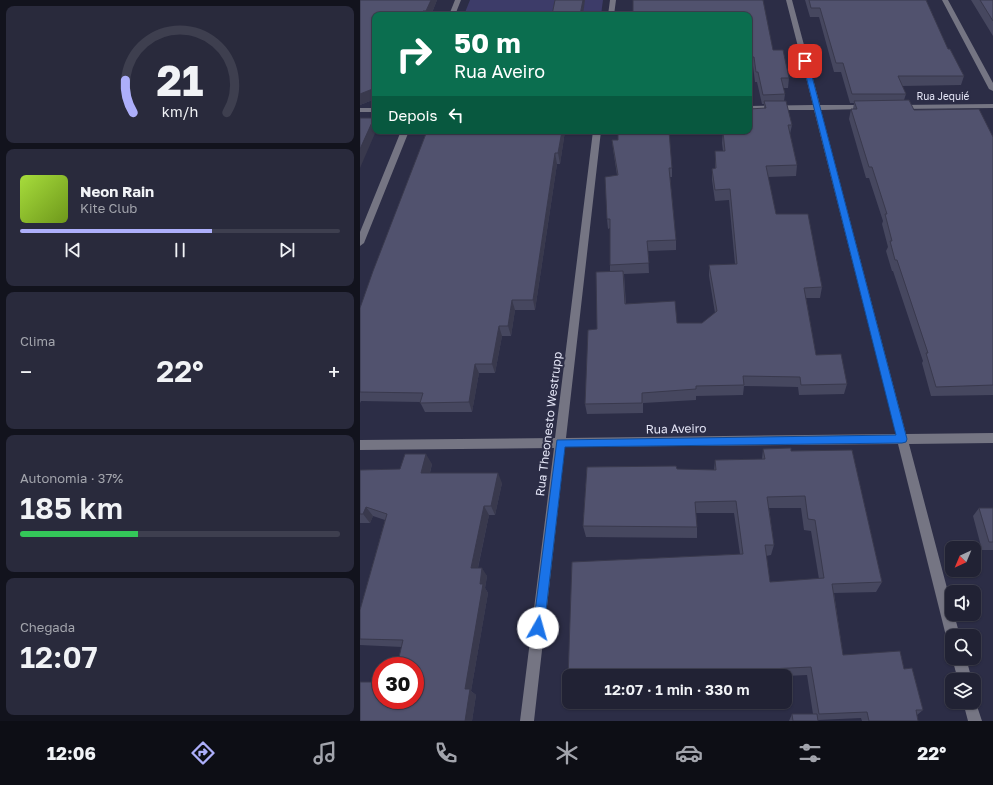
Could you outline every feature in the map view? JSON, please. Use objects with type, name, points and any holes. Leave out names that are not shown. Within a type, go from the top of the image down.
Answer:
[{"type":"street","points":[[453,12],[458,0]]},
{"type":"street","points":[[611,12],[613,0]]},
{"type":"street","points":[[789,0],[951,629]]},
{"type":"street","points":[[945,0],[993,88]]},
{"type":"street","name":"Rua Jequié","points":[[893,107],[993,106]]},
{"type":"street","points":[[752,108],[870,107]]},
{"type":"street","points":[[360,110],[372,110]]},
{"type":"street","points":[[360,243],[404,134]]},
{"type":"street","name":"Rua Theonesto Westrupp","points":[[527,721],[597,134]]},
{"type":"street","name":"Rua Aveiro","points":[[360,445],[993,438]]},
{"type":"street","points":[[972,709],[975,721]]},
{"type":"shaded area","points":[[470,0],[603,0],[601,12],[465,12]]},
{"type":"building","points":[[360,0],[431,0],[426,11],[422,12],[372,12],[372,89],[360,94]]},
{"type":"building","points":[[555,0],[583,0],[581,12],[553,12]]},
{"type":"building","points":[[633,0],[763,0],[773,50],[783,50],[789,78],[781,78],[785,94],[763,95],[758,72],[756,72],[754,57],[752,57],[752,12],[633,12]]},
{"type":"building","points":[[809,0],[926,0],[948,49],[950,49],[964,76],[898,76],[906,94],[852,94],[843,63],[836,63],[820,8],[811,8]]},
{"type":"building","points":[[980,0],[993,0],[993,21]]},
{"type":"building","points":[[909,100],[914,110],[979,109],[993,137],[993,385],[936,387],[926,353],[928,353],[897,260],[895,260],[885,214],[887,214],[872,167],[869,167],[851,109],[857,109],[854,101]]},
{"type":"building","points":[[764,101],[786,101],[792,125],[788,125],[797,165],[766,166],[776,214],[808,214],[822,287],[804,288],[816,355],[841,354],[847,384],[801,385],[800,377],[743,376],[744,385],[696,386],[696,389],[642,393],[642,403],[585,404],[588,330],[597,329],[596,272],[623,271],[625,304],[675,301],[677,323],[702,323],[717,311],[709,265],[737,264],[730,189],[715,190],[712,169],[716,168],[715,151],[725,151],[723,134],[752,134],[752,109],[766,108]]},
{"type":"building","points":[[360,118],[372,118],[372,122],[360,149]]},
{"type":"building","points":[[426,134],[561,134],[558,153],[555,153],[533,300],[512,300],[508,326],[499,326],[492,364],[475,364],[469,402],[420,403],[423,393],[360,392],[360,308]]},
{"type":"building","points":[[618,134],[669,134],[672,168],[669,168],[676,240],[647,241],[649,263],[610,265],[610,219],[607,219],[605,177],[618,175],[612,140],[618,140]]},
{"type":"building","points":[[791,448],[791,451],[852,450],[882,582],[832,584],[843,655],[900,651],[904,669],[912,668],[923,710],[916,710],[918,721],[869,721],[867,712],[819,714],[811,667],[769,669],[568,669],[572,562],[743,554],[736,501],[695,502],[697,527],[583,526],[587,467],[676,466],[677,469],[716,470],[715,460],[765,459],[763,449]],"holes":[[[805,496],[808,519],[815,520],[824,578],[770,582],[765,545],[774,545],[767,497]]]},
{"type":"building","points":[[405,454],[426,454],[421,473],[498,473],[491,506],[484,506],[471,568],[482,568],[480,584],[483,584],[465,689],[470,689],[465,721],[360,721],[360,682],[372,682],[372,709],[424,709],[424,657],[399,657],[403,640],[360,639],[360,610],[387,514],[366,507],[363,514],[360,514],[360,470],[400,469]]},
{"type":"building","points":[[979,508],[993,508],[993,542],[989,542]]},
{"type":"building","points":[[792,714],[817,714],[818,721],[793,721]]},
{"type":"route","points":[[538,628],[560,443],[902,439],[805,61]]}]
